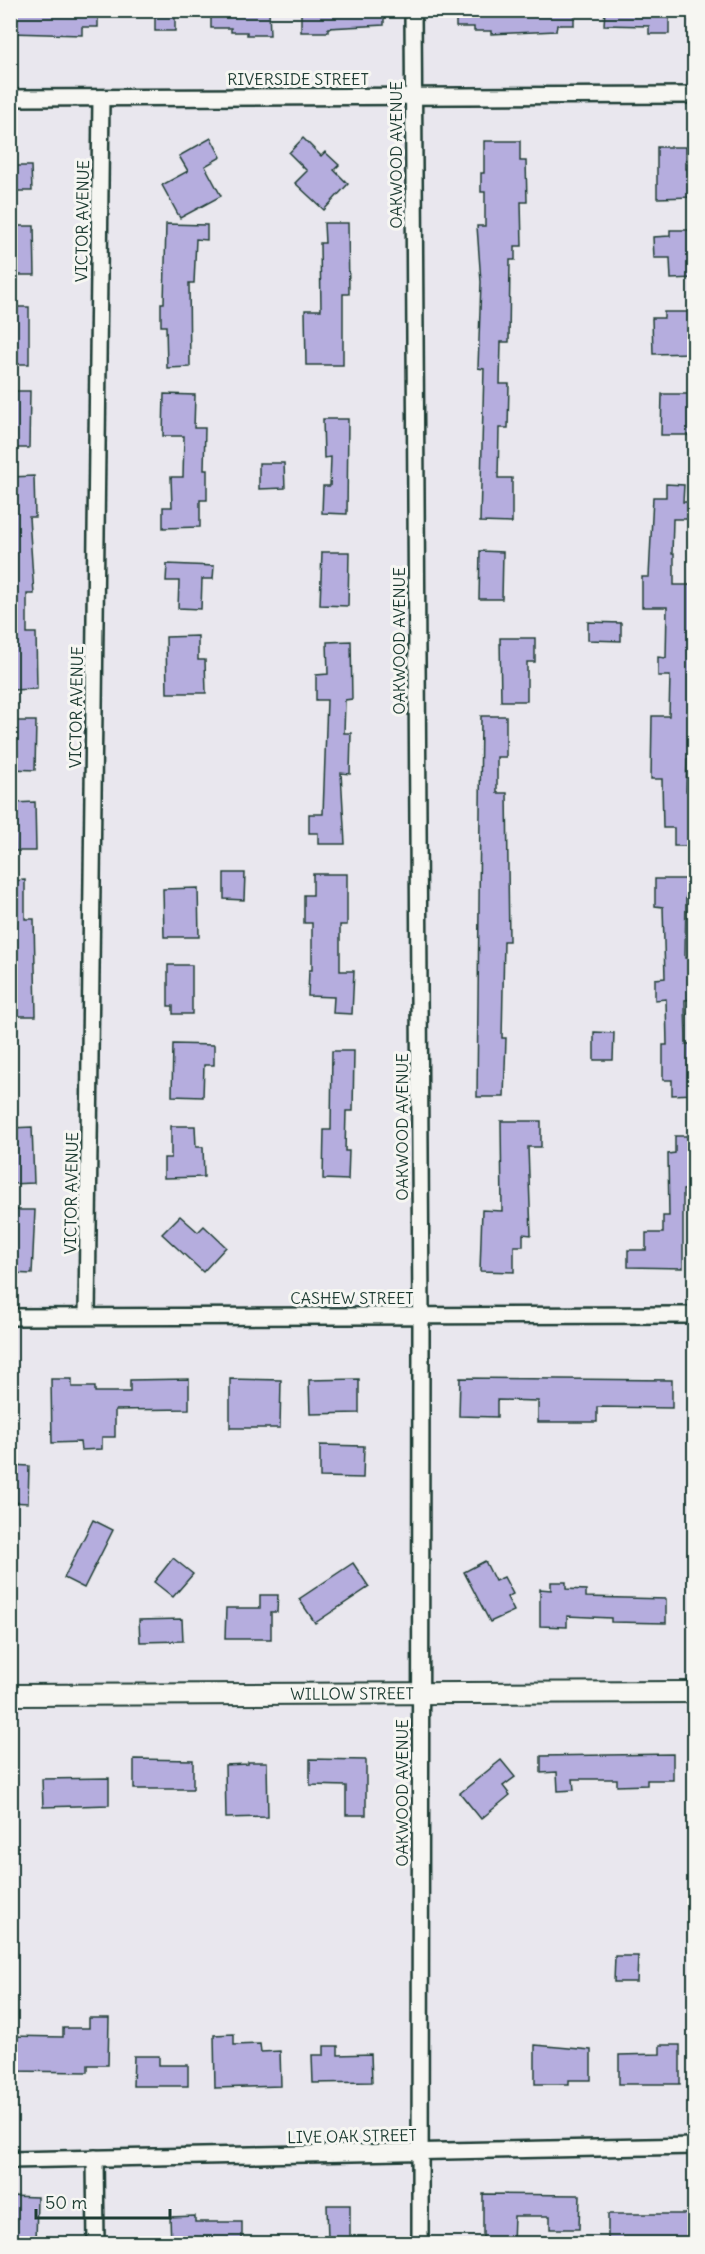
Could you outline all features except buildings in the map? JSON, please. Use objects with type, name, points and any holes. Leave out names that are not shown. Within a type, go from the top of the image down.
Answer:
[{"type":"street","name":"OAKWOOD AVENUE","points":[[413,10],[421,1316],[420,2244]]},
{"type":"street","name":"RIVERSIDE STREET","points":[[10,98],[694,94]]},
{"type":"street","name":"VICTOR AVENUE","points":[[87,1316],[101,98]]},
{"type":"street","name":"CASHEW STREET","points":[[10,1317],[694,1315]]},
{"type":"street","name":"WILLOW STREET","points":[[10,1695],[694,1692]]},
{"type":"street","name":"LIVE OAK STREET","points":[[10,2160],[694,2146]]},
{"type":"street","points":[[94,2158],[96,2244]]}]
